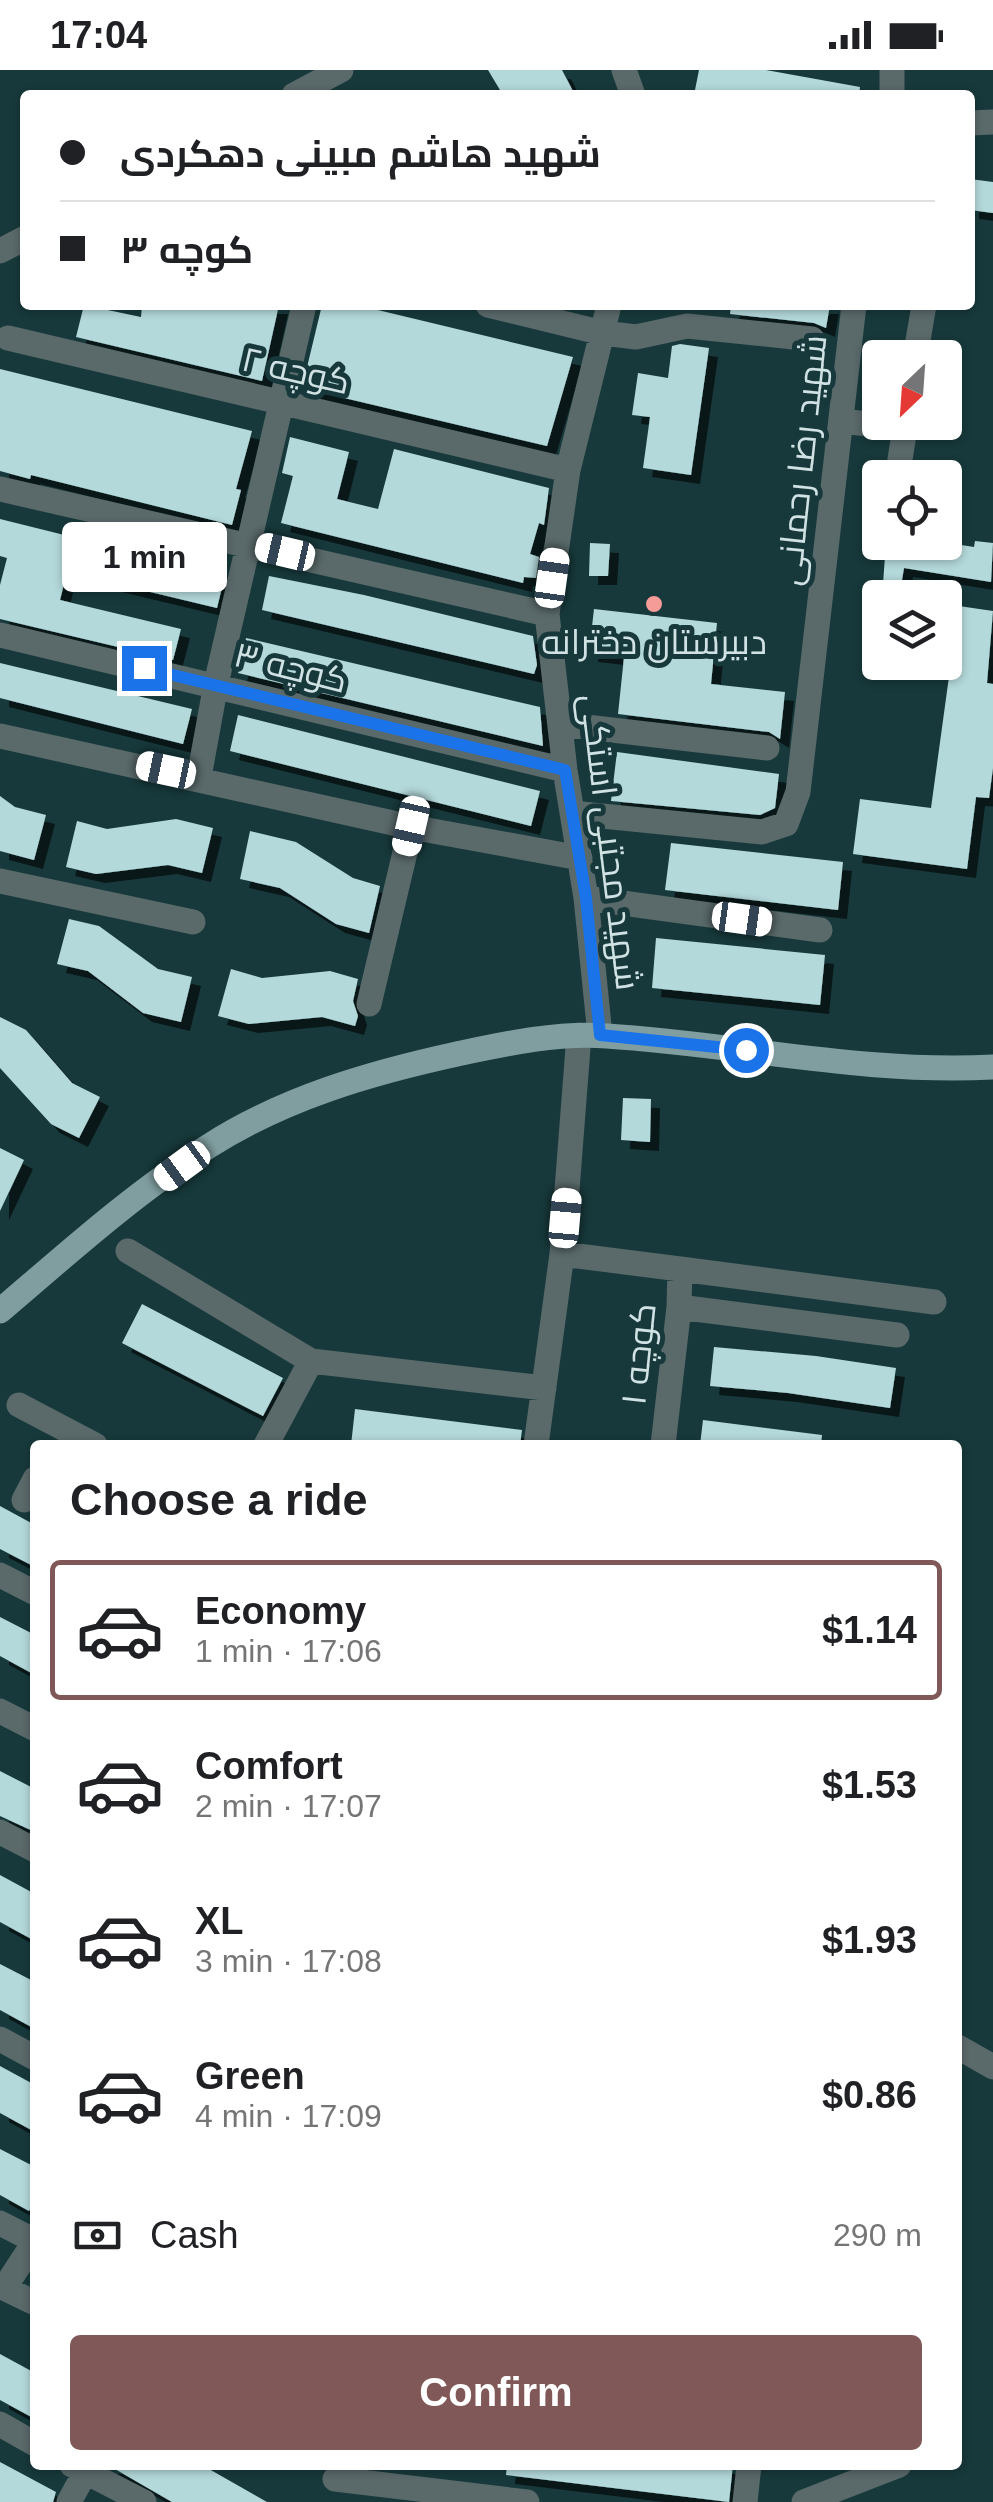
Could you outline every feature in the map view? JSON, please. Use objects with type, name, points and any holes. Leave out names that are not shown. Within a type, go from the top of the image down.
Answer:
[{"type":"main road","points":[[0,1311],[102,1225],[209,1146],[290,1104],[376,1071],[488,1047],[590,1035],[851,1062],[993,1068]]},
{"type":"street","points":[[304,90],[342,70]]},
{"type":"street","points":[[199,777],[216,684],[303,310]]},
{"type":"street","points":[[509,310],[636,338],[687,326],[812,339]]},
{"type":"street","name":"شهید مجتبی استکی","points":[[537,1440],[590,1035],[586,898],[565,770],[547,614],[568,470],[608,310]]},
{"type":"street","name":"شهید رضا رحمانی","points":[[572,812],[762,832],[786,824],[798,792],[853,310]]},
{"type":"street","points":[[919,340],[923,310]]},
{"type":"street","name":"کوچه ۲","points":[[8,338],[568,470]]},
{"type":"street","points":[[841,421],[862,422]]},
{"type":"street","points":[[0,489],[547,614]]},
{"type":"street","name":"کوچه ۳","points":[[0,635],[565,770]]},
{"type":"street","points":[[560,724],[767,748]]},
{"type":"street","points":[[0,736],[411,826],[580,858]]},
{"type":"street","points":[[369,1004],[411,826]]},
{"type":"street","points":[[0,881],[193,922]]},
{"type":"street","points":[[586,898],[820,930]]},
{"type":"street","points":[[128,1251],[310,1361],[544,1388]]},
{"type":"street","name":"کوچه ۱","points":[[562,1254],[680,1269],[680,1306],[665,1440]]},
{"type":"street","points":[[680,1269],[934,1302]]},
{"type":"street","points":[[680,1306],[897,1335]]},
{"type":"street","points":[[269,1440],[310,1361]]},
{"type":"street","points":[[19,1405],[57,1436]]},
{"type":"street","points":[[0,1575],[30,1590]]},
{"type":"street","points":[[0,1711],[30,1726]]},
{"type":"street","points":[[0,1832],[30,1847]]},
{"type":"street","points":[[0,2039],[30,2055]]},
{"type":"street","points":[[962,2049],[993,2067]]},
{"type":"street","points":[[0,2223],[30,2238]]},
{"type":"street","points":[[30,2248],[3,2286],[30,2300]]},
{"type":"street","points":[[0,2424],[30,2441]]},
{"type":"street","points":[[69,2502],[81,2470]]},
{"type":"street","points":[[87,2470],[144,2502]]},
{"type":"street","points":[[745,2502],[748,2470]]},
{"type":"street","points":[[804,2502],[886,2470]]},
{"type":"street","points":[[333,2482],[527,2502]]},
{"type":"building","points":[[488,70],[562,70],[572,90],[500,90]]},
{"type":"building","points":[[699,70],[766,70],[860,87],[860,90],[695,90]]},
{"type":"building","points":[[975,180],[993,182],[993,213],[975,211]]},
{"type":"building","points":[[83,310],[141,317],[142,310],[278,310],[262,381],[76,337]]},
{"type":"building","points":[[321,310],[378,310],[573,357],[547,446],[302,388]]},
{"type":"building","points":[[730,310],[829,310],[826,328],[814,323],[730,314]]},
{"type":"building","points":[[672,346],[709,348],[691,475],[643,468],[650,417],[632,415],[638,373],[668,378]]},
{"type":"building","points":[[0,369],[252,431],[236,489],[241,490],[232,525],[31,475],[30,479],[0,471]]},
{"type":"building","points":[[290,437],[349,452],[337,499],[378,509],[394,449],[549,488],[544,525],[539,523],[530,554],[539,557],[536,578],[524,577],[523,583],[281,523],[293,476],[282,473]]},
{"type":"building","points":[[0,519],[225,575],[217,608],[67,572],[60,600],[181,629],[173,660],[0,619],[0,585],[7,558],[0,556]]},
{"type":"building","points":[[975,541],[993,543],[991,582],[904,568],[902,580],[883,580],[885,560],[962,560],[962,545],[974,547]]},
{"type":"building","points":[[590,543],[610,544],[608,576],[589,576]]},
{"type":"building","points":[[269,576],[533,636],[537,665],[534,674],[262,610]]},
{"type":"building","points":[[962,606],[993,611],[987,683],[993,684],[993,768],[989,798],[976,797],[967,869],[853,854],[860,799],[931,808],[949,680],[962,680]]},
{"type":"building","points":[[594,609],[717,623],[711,684],[785,692],[780,739],[769,732],[618,714],[624,657],[589,653]]},
{"type":"building","points":[[246,638],[540,707],[543,746],[238,673]]},
{"type":"building","points":[[0,663],[192,709],[183,744],[0,698]]},
{"type":"building","points":[[238,715],[540,791],[531,826],[230,751]]},
{"type":"building","points":[[617,752],[779,774],[775,808],[760,815],[611,801]]},
{"type":"building","points":[[0,796],[15,807],[46,815],[34,860],[0,851]]},
{"type":"building","points":[[176,819],[213,828],[202,873],[168,865],[96,874],[66,867],[77,821],[107,829]]},
{"type":"building","points":[[250,831],[296,842],[353,878],[380,886],[369,933],[336,924],[280,888],[240,879]]},
{"type":"building","points":[[671,843],[843,862],[838,910],[665,890]]},
{"type":"building","points":[[69,919],[99,926],[158,969],[192,977],[181,1022],[143,1013],[88,971],[57,964]]},
{"type":"building","points":[[656,938],[825,955],[820,1005],[652,988]]},
{"type":"building","points":[[231,969],[262,978],[330,971],[358,979],[353,1001],[358,1016],[355,1026],[322,1017],[249,1024],[218,1016]]},
{"type":"building","points":[[0,1017],[26,1030],[72,1083],[100,1097],[79,1138],[51,1124],[0,1068]]},
{"type":"building","points":[[623,1098],[651,1099],[650,1142],[621,1140]]},
{"type":"building","points":[[0,1148],[24,1160],[0,1211]]},
{"type":"building","points":[[142,1304],[283,1378],[263,1416],[122,1343]]},
{"type":"building","points":[[714,1347],[896,1368],[890,1408],[710,1386]]},
{"type":"building","points":[[355,1409],[522,1430],[521,1440],[352,1440]]},
{"type":"building","points":[[703,1420],[822,1435],[822,1440],[701,1440]]},
{"type":"building","points":[[0,1506],[30,1522],[30,1564],[0,1549]]},
{"type":"building","points":[[0,1617],[30,1632],[30,1672],[0,1656]]},
{"type":"building","points":[[0,1771],[30,1786],[30,1830],[0,1816]]},
{"type":"building","points":[[0,1875],[30,1891],[30,1938],[0,1922]]},
{"type":"building","points":[[0,1964],[30,1979],[30,2026],[0,2010]]},
{"type":"building","points":[[0,2066],[30,2082],[30,2129],[0,2113]]},
{"type":"building","points":[[0,2149],[30,2164],[30,2209],[0,2195]]},
{"type":"building","points":[[0,2354],[30,2370],[30,2416],[0,2400]]},
{"type":"building","points":[[0,2462],[56,2492],[53,2502],[0,2502]]},
{"type":"building","points":[[117,2470],[211,2470],[267,2502],[172,2502]]},
{"type":"building","points":[[506,2470],[732,2470],[729,2502],[506,2475]]},
{"type":"place","name":"دبیرستان دخترانه","points":[[654,604]]},
{"type":"route","points":[[144,668],[565,770],[586,898],[600,1035],[746,1050]]}]
